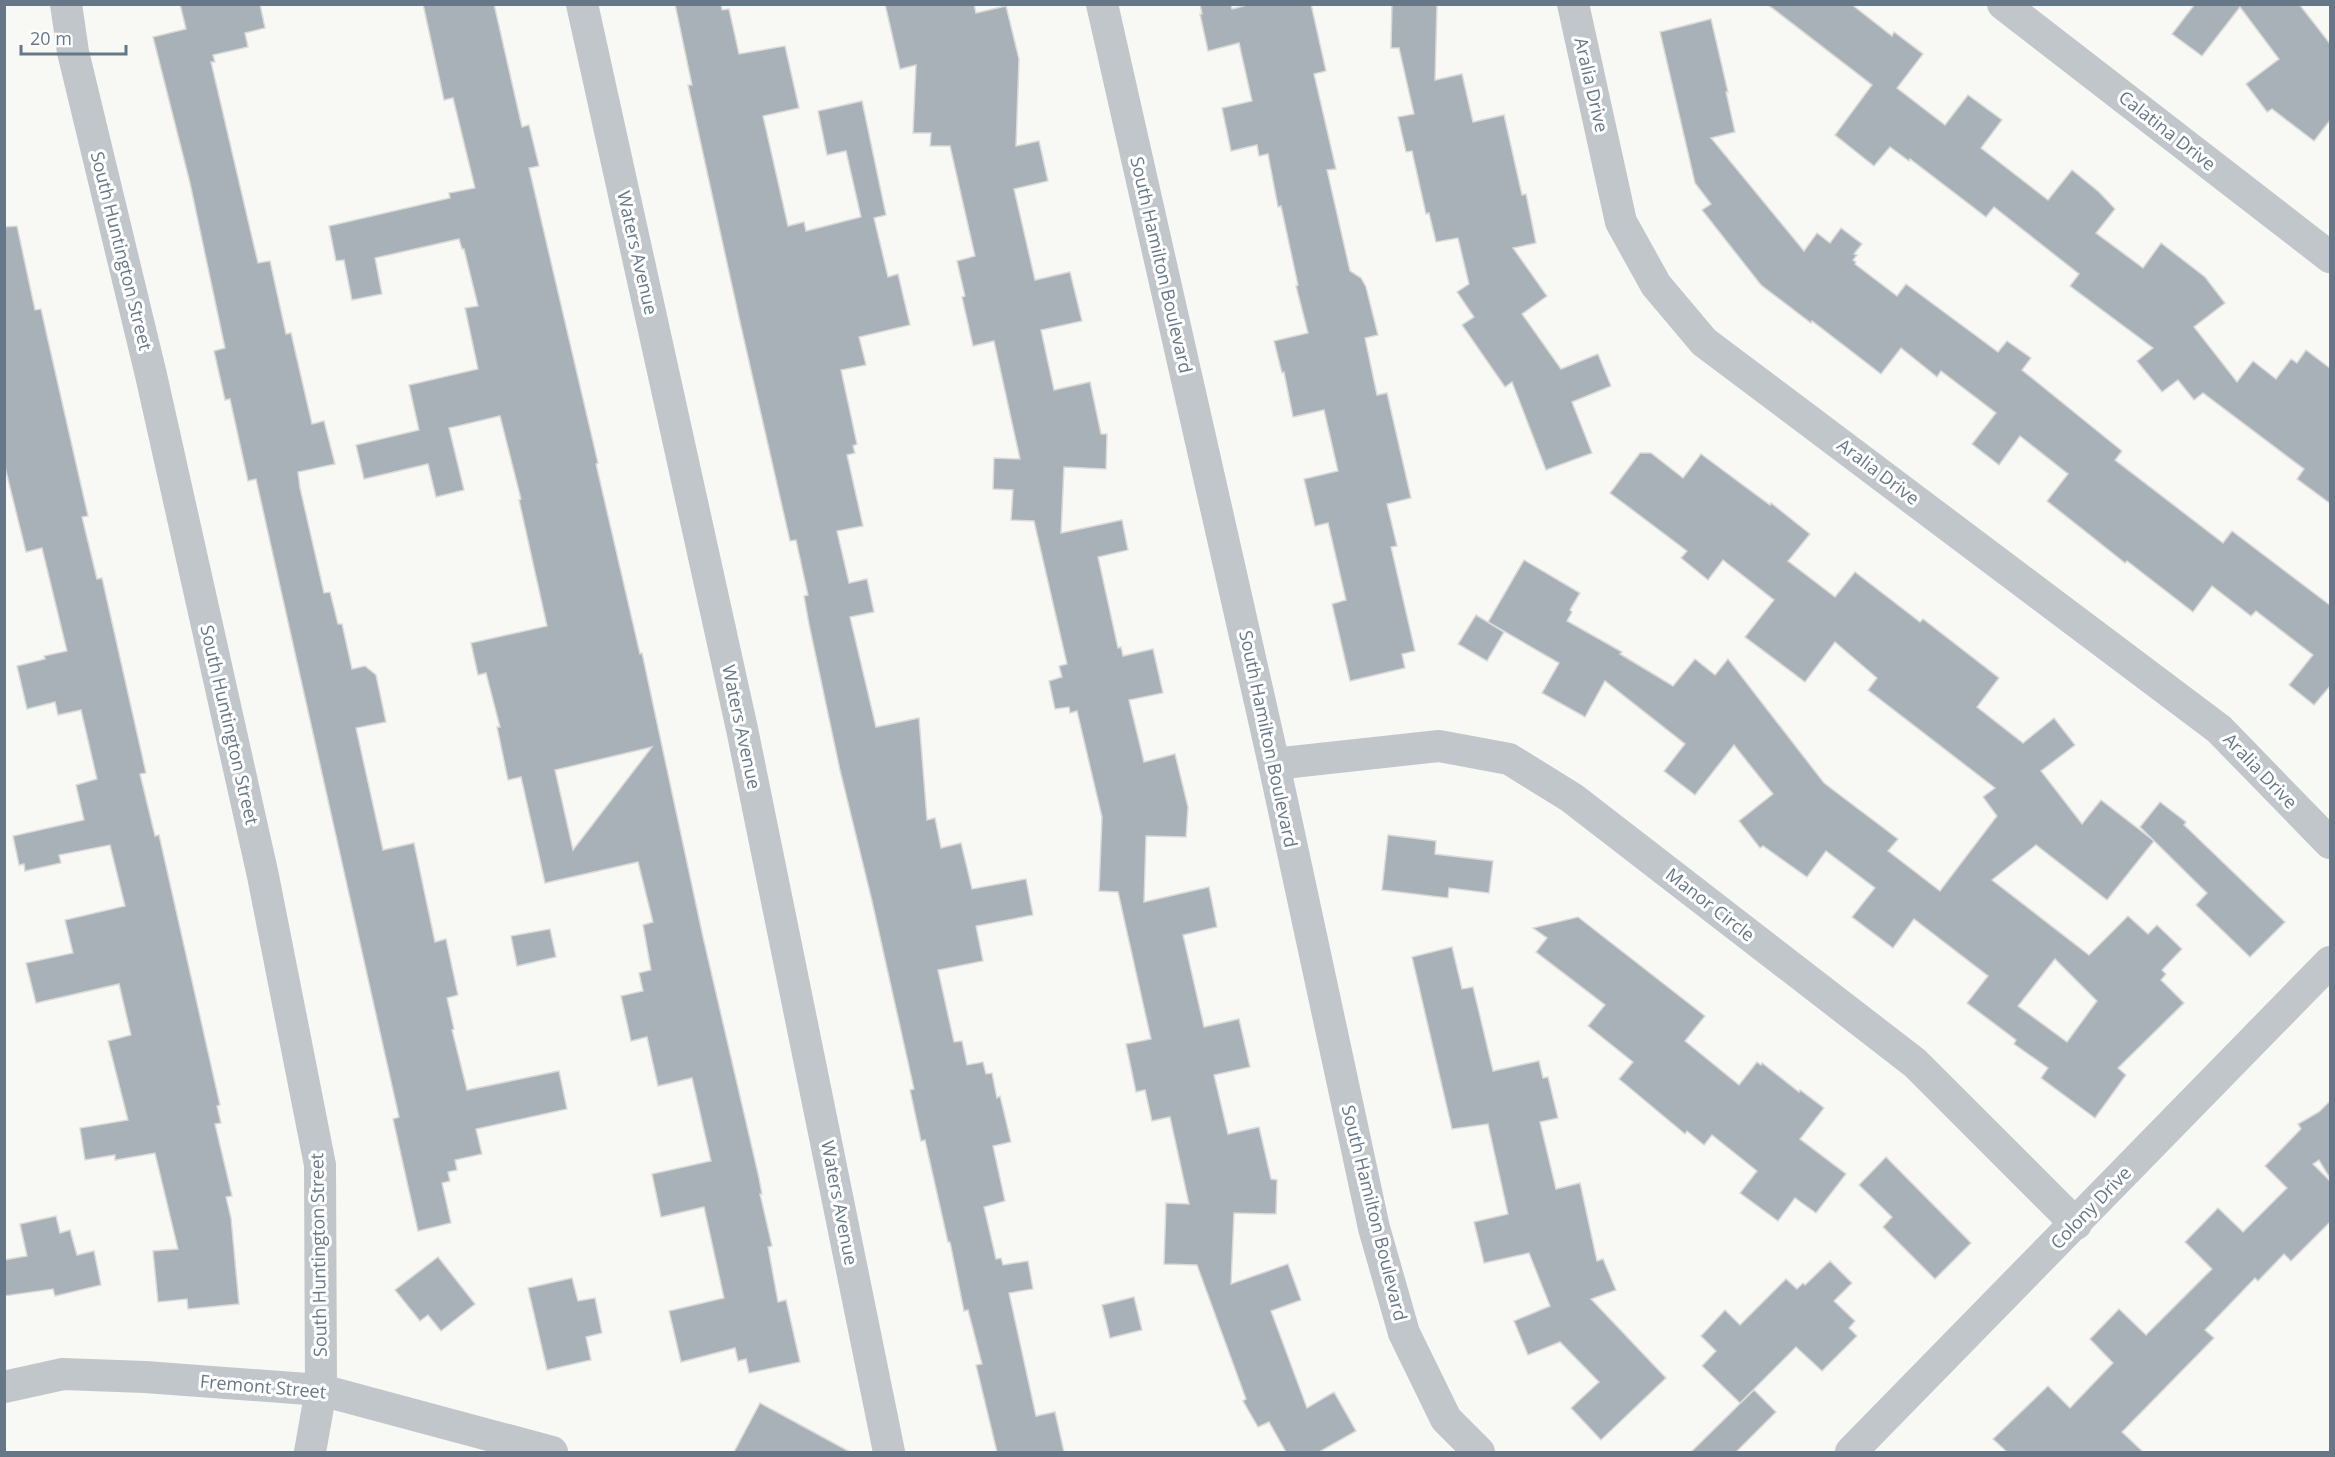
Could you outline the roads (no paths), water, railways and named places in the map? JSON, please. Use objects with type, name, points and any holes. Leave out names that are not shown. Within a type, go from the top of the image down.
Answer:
[{"type":"street","name":"South Huntington Street","points":[[66,4],[73,52],[151,375],[260,865],[320,1165],[321,1390],[310,1452]]},
{"type":"street","name":"Waters Avenue","points":[[582,4],[742,729],[889,1452]]},
{"type":"street","name":"South Hamilton Boulevard","points":[[1102,4],[1274,764],[1374,1228],[1404,1333],[1446,1419],[1479,1452]]},
{"type":"street","name":"Aralia Drive","points":[[1573,4],[1621,222],[1656,285],[1704,342],[2219,729],[2331,843]]},
{"type":"street","name":"Calatina Drive","points":[[2003,4],[2331,257]]},
{"type":"street","name":"Manor Circle","points":[[1274,764],[1439,746],[1509,759],[1572,798],[1915,1063],[2076,1224]]},
{"type":"street","name":"Colony Drive","points":[[1851,1452],[2331,962]]},
{"type":"street","name":"Fremont Street","points":[[4,1387],[63,1374],[145,1377],[321,1390],[552,1452]]}]
